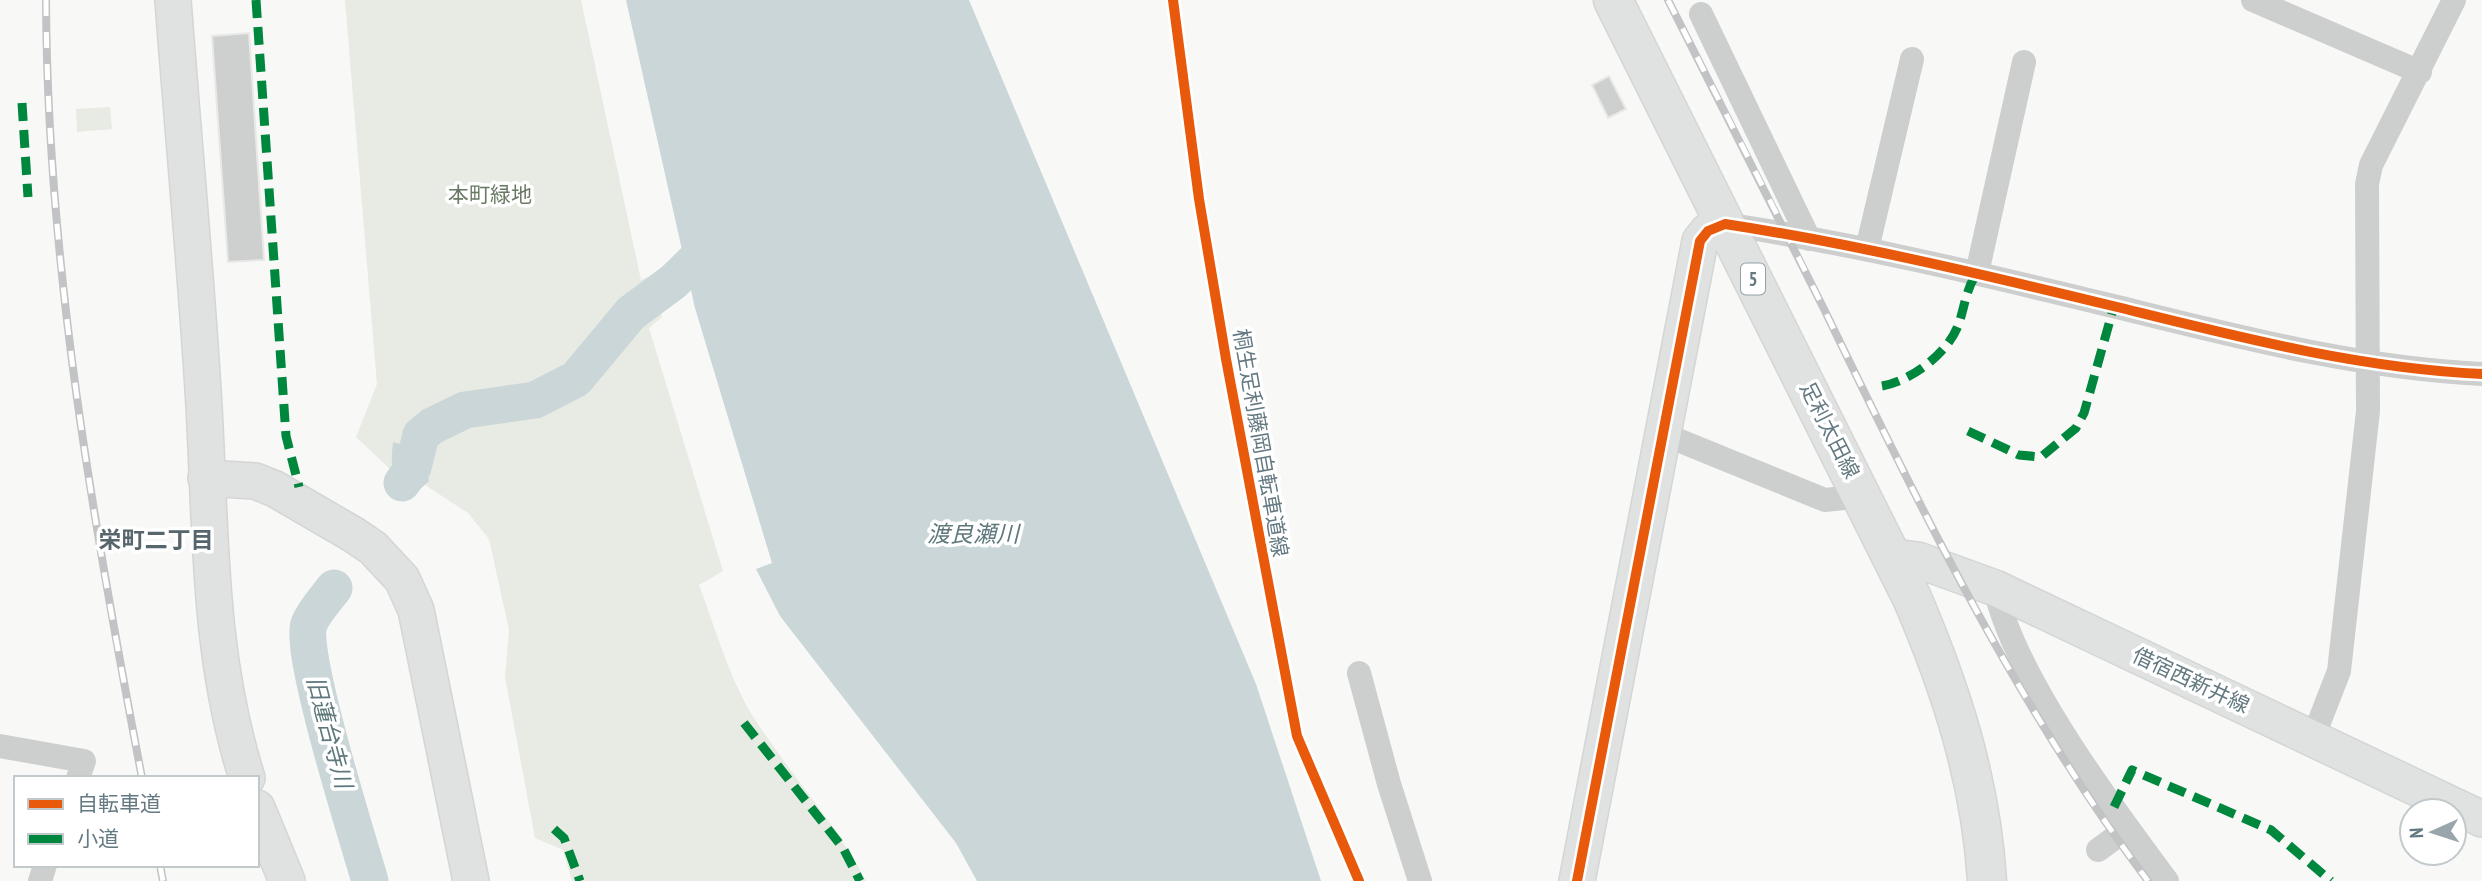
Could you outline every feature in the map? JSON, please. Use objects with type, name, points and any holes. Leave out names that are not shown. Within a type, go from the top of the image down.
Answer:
[{"type":"main road","name":"足利太田線","points":[[1613,0],[1894,557],[1941,668],[1960,726],[1979,807],[1987,881]]},
{"type":"street","points":[[173,0],[197,282],[212,610],[233,727],[246,776]]},
{"type":"street","points":[[2253,0],[2420,72]]},
{"type":"street","points":[[2313,738],[2339,671],[2368,411],[2367,184],[2371,165],[2454,0]]},
{"type":"street","points":[[1701,15],[1809,239]]},
{"type":"street","points":[[1867,249],[1912,59]]},
{"type":"street","points":[[1977,273],[2024,62]]},
{"type":"street","points":[[1577,881],[1700,241],[1708,231],[1725,224],[1867,249],[1977,273],[2291,350],[2368,362],[2482,374]]},
{"type":"street","points":[[1663,435],[1825,500],[1863,496]]},
{"type":"street","points":[[206,478],[240,477],[275,489],[373,548],[402,579],[416,610],[471,881]]},
{"type":"street","name":"借宿西新井線","points":[[1894,557],[1918,560],[1995,588],[2482,819]]},
{"type":"street","points":[[1995,588],[2014,645],[2055,718],[2128,828],[2167,881]]},
{"type":"street","points":[[1359,674],[1389,784],[1420,881]]},
{"type":"street","points":[[0,746],[84,761],[79,776]]},
{"type":"street","points":[[259,813],[287,881]]},
{"type":"street","points":[[2098,850],[2128,828]]},
{"type":"green space","name":"本町緑地","points":[[345,0],[581,0],[641,280],[652,275],[662,317],[649,328],[723,571],[699,585],[745,703],[854,859],[866,881],[572,881],[563,850],[535,838],[505,677],[509,630],[489,539],[468,513],[425,485],[429,480],[424,466],[394,442],[391,470],[356,437],[377,384]]},
{"type":"green space","points":[[110,107],[112,129],[77,132],[76,109]]},
{"type":"water","name":"渡良瀬川","points":[[626,0],[969,0],[1256,684],[1321,881],[977,881],[956,843],[780,616],[756,569],[772,563],[695,308]]},
{"type":"water","points":[[393,442],[423,450],[429,481],[415,494],[394,472]]},
{"type":"building","points":[[249,33],[264,260],[228,262],[212,36]]},
{"type":"building","points":[[1609,76],[1626,109],[1608,118],[1592,85]]},
{"type":"waterway","name":"旧蓮台寺川","points":[[402,483],[413,467],[421,435],[432,426],[465,410],[535,400],[576,379],[631,313],[673,282],[709,247]]},
{"type":"waterway","name":"旧蓮台寺川","points":[[334,588],[311,619],[308,641],[321,707],[370,881]]},
{"type":"railway","points":[[46,0],[48,98],[55,196],[76,391],[106,585],[142,776]]},
{"type":"railway","points":[[1668,0],[1972,602],[2055,744],[2148,881]]},
{"type":"railway","points":[[160,867],[163,881]]},
{"type":"marked path","points":[[256,0],[286,436],[299,487]]},
{"type":"marked path","points":[[22,103],[28,197]]},
{"type":"marked path","points":[[1882,386],[1916,372],[1947,345],[1959,323],[1968,291],[1977,273]]},
{"type":"marked path","points":[[1968,431],[2019,455],[2041,457],[2076,428],[2084,413],[2114,306]]},
{"type":"marked path","points":[[744,723],[843,848],[860,881]]},
{"type":"marked path","points":[[2114,807],[2132,770],[2271,830],[2331,881]]},
{"type":"marked path","points":[[554,829],[564,838],[580,881]]},
{"type":"cycle path","name":"桐生足利藤岡自転車道線","points":[[1173,0],[1199,199],[1226,359],[1297,736],[1359,881]]},
{"type":"cycle path","points":[[1577,881],[1700,241],[1708,231],[1725,224],[1823,241],[1969,272],[2296,349],[2388,365],[2482,374]]},
{"type":"district","name":"栄町二丁目","points":[[156,539]]}]
